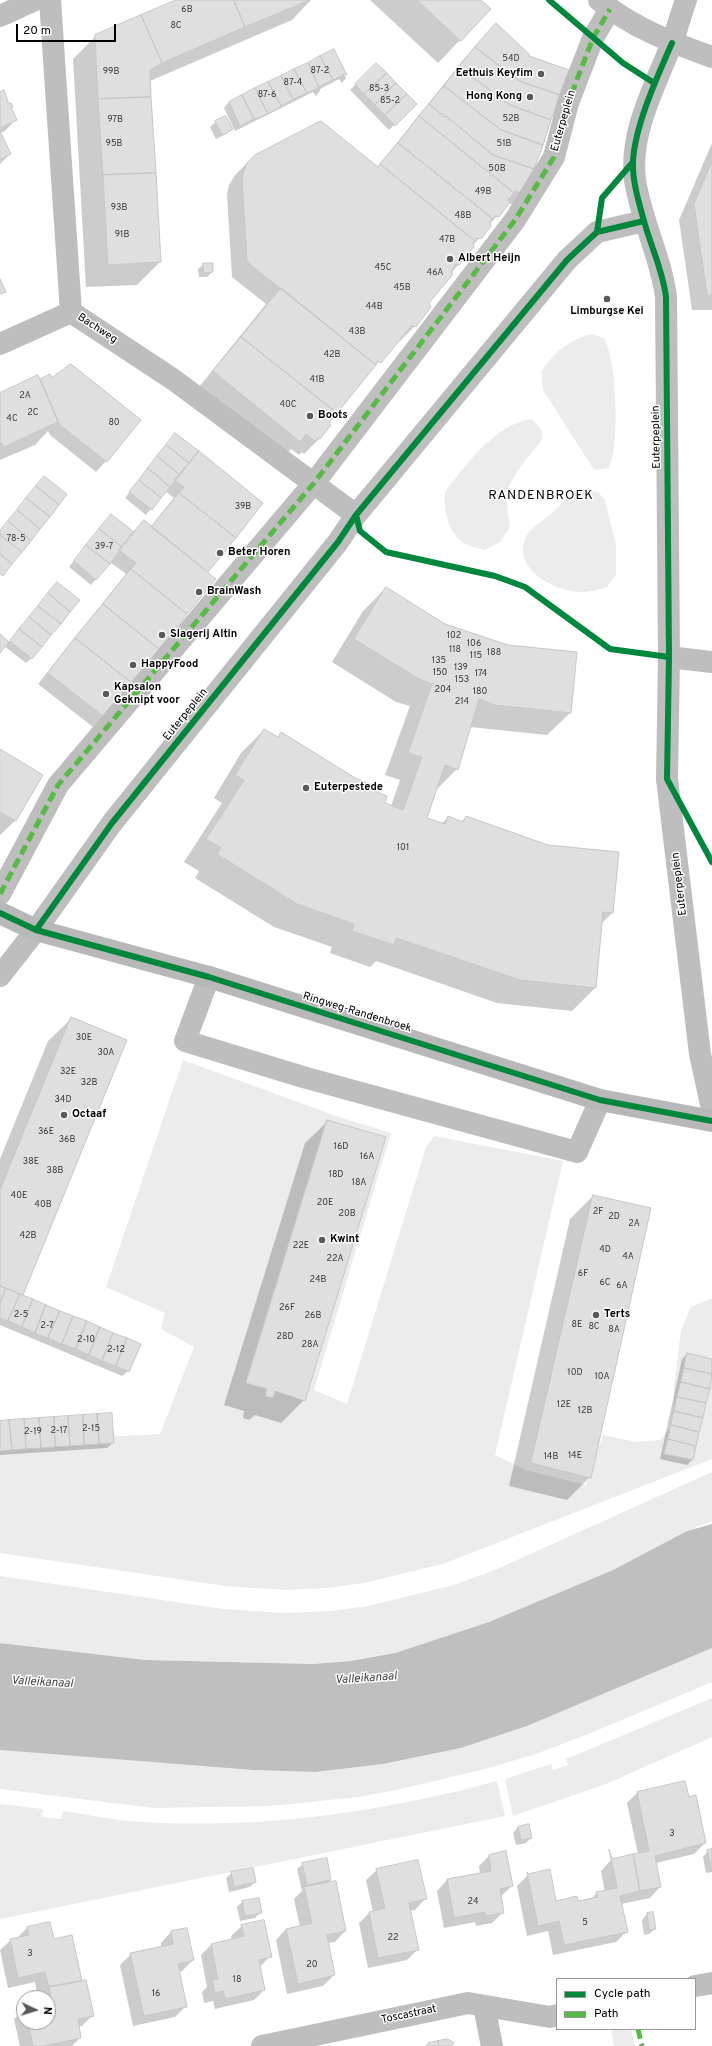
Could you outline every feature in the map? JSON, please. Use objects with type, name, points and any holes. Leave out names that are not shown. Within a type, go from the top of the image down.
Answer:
[{"type":"main road","name":"Ringweg-Randenbroek","points":[[0,913],[36,930],[209,977],[600,1100],[712,1121]]},
{"type":"street","points":[[0,16],[35,0]]},
{"type":"street","name":"Bachweg","points":[[50,0],[71,312],[174,380],[356,515]]},
{"type":"street","name":"Euterpeplein","points":[[686,0],[672,43],[654,83],[635,148],[633,162],[635,181],[644,221],[664,281],[666,297],[669,657],[667,779],[700,1054],[712,1108]]},
{"type":"street","points":[[604,5],[672,43],[712,57]]},
{"type":"street","name":"Euterpeplein","points":[[0,894],[58,785],[314,483],[515,220],[554,157],[568,104],[604,5]]},
{"type":"street","name":"Euterpeplein","points":[[0,976],[36,930],[112,823],[338,542],[356,515],[567,260],[597,232],[644,221]]},
{"type":"street","points":[[0,344],[71,312]]},
{"type":"street","points":[[669,657],[712,662]]},
{"type":"street","points":[[209,977],[185,1041],[303,1077],[577,1152],[600,1100]]},
{"type":"street","points":[[696,1986],[712,1983]]},
{"type":"street","name":"Toscastraat","points":[[262,2046],[468,2003],[550,2017],[556,2015]]},
{"type":"street","points":[[484,2006],[492,2046]]},
{"type":"shaded area","points":[[592,334],[604,338],[612,365],[616,403],[615,441],[609,468],[594,470],[543,390],[541,372],[562,348],[576,340]]},
{"type":"shaded area","points":[[531,419],[541,429],[542,438],[516,473],[508,489],[507,500],[510,527],[500,542],[484,550],[464,543],[454,534],[446,514],[445,494],[449,486],[470,460],[488,442],[509,427]]},
{"type":"shaded area","points":[[581,490],[598,492],[605,500],[616,545],[616,575],[607,587],[587,592],[570,591],[548,583],[531,569],[525,560],[523,550],[525,539],[530,531],[568,497]]},
{"type":"shaded area","points":[[183,1060],[339,1117],[391,1133],[314,1390],[347,1404],[426,1147],[434,1136],[563,1161],[495,1455],[526,1470],[586,1485],[603,1435],[636,1442],[660,1440],[674,1423],[674,1386],[681,1330],[691,1307],[712,1298],[712,1459],[443,1564],[364,1583],[328,1588],[284,1590],[225,1586],[0,1553],[0,1442],[160,1434],[194,1347],[161,1329],[165,1313],[106,1287]]},
{"type":"shaded area","points":[[712,1472],[712,1521],[687,1531],[613,1570],[489,1622],[395,1653],[351,1661],[313,1664],[146,1660],[0,1643],[0,1576],[223,1609],[284,1613],[330,1611],[368,1606],[450,1586],[495,1570]]},
{"type":"shaded area","points":[[712,1648],[712,1682],[591,1733],[536,1754],[485,1769],[396,1790],[358,1797],[271,1806],[153,1808],[0,1789],[0,1750],[253,1770],[316,1772],[383,1764],[461,1748],[527,1726]]},
{"type":"shaded area","points":[[712,1698],[712,1737],[606,1784],[513,1816],[505,1779],[551,1764],[553,1770],[568,1765],[566,1759]]},
{"type":"shaded area","points":[[497,1781],[505,1816],[0,1919],[0,1804],[43,1809],[42,1817],[61,1819],[63,1811],[134,1821],[189,1824],[234,1823],[322,1816],[366,1809],[454,1792]]},
{"type":"shaded area","points":[[611,2030],[631,2030],[635,2046],[614,2046]]},
{"type":"water","name":"Valleikanaal","points":[[712,1524],[712,1648],[527,1726],[461,1748],[383,1764],[316,1772],[253,1770],[0,1750],[0,1643],[146,1660],[313,1664],[351,1661],[395,1653],[489,1622],[613,1570],[687,1531]]},
{"type":"building","points":[[176,0],[234,0],[245,27],[162,63],[141,15]]},
{"type":"building","points":[[234,0],[310,0],[245,27]]},
{"type":"building","points":[[417,0],[481,0],[491,9],[461,41]]},
{"type":"building","points":[[141,15],[162,63],[150,70],[151,97],[98,99],[95,35]]},
{"type":"building","points":[[496,23],[529,54],[529,56],[569,70],[560,95],[519,81],[475,47]]},
{"type":"building","points":[[475,47],[519,81],[560,95],[551,120],[510,105],[459,67]]},
{"type":"building","points":[[334,49],[347,75],[345,74],[333,80],[320,56]]},
{"type":"building","points":[[320,56],[333,80],[320,86],[320,89],[308,63]]},
{"type":"building","points":[[308,63],[320,89],[319,87],[307,93],[294,69]]},
{"type":"building","points":[[376,63],[387,73],[364,94],[355,84]]},
{"type":"building","points":[[459,67],[510,105],[551,120],[543,145],[501,130],[444,86]]},
{"type":"building","points":[[294,69],[307,93],[294,99],[294,101],[281,76]]},
{"type":"building","points":[[387,73],[396,83],[375,105],[364,94]]},
{"type":"building","points":[[281,76],[294,101],[293,100],[281,106],[268,82]]},
{"type":"building","points":[[268,82],[281,106],[268,114],[255,88]]},
{"type":"building","points":[[396,83],[407,94],[385,115],[375,105]]},
{"type":"building","points":[[444,86],[501,130],[543,145],[534,169],[493,155],[446,116],[445,117],[429,104]]},
{"type":"building","points":[[255,88],[268,114],[254,119],[242,95]]},
{"type":"building","points":[[4,90],[9,104],[11,103],[13,107],[11,107],[17,120],[0,128],[0,92]]},
{"type":"building","points":[[407,94],[417,104],[395,126],[385,115]]},
{"type":"building","points":[[242,95],[254,119],[242,125],[241,128],[229,102]]},
{"type":"building","points":[[151,97],[156,173],[103,175],[98,99]]},
{"type":"building","points":[[429,104],[445,117],[446,116],[493,155],[534,169],[525,195],[515,191],[514,193],[419,116]]},
{"type":"building","points":[[226,116],[233,129],[222,135],[215,121]]},
{"type":"building","points":[[419,116],[514,193],[508,200],[510,202],[499,217],[495,216],[493,219],[398,143]]},
{"type":"building","points":[[321,121],[378,167],[380,164],[475,241],[473,243],[474,247],[459,265],[456,264],[451,271],[453,274],[429,303],[431,307],[416,327],[412,325],[381,363],[378,361],[376,365],[247,262],[242,178],[247,163],[255,155]]},
{"type":"building","points":[[0,131],[11,154],[1,159],[0,158]]},
{"type":"building","points":[[398,143],[493,219],[490,222],[491,226],[481,239],[477,238],[475,241],[380,164]]},
{"type":"building","points":[[712,162],[712,295],[707,295],[694,204]]},
{"type":"building","points":[[156,173],[161,262],[108,265],[103,175]]},
{"type":"building","points":[[203,263],[213,263],[213,272],[204,273]]},
{"type":"building","points":[[0,279],[6,292],[0,294]]},
{"type":"building","points":[[281,288],[376,365],[337,413],[241,337]]},
{"type":"building","points":[[241,337],[337,413],[329,423],[331,425],[320,439],[317,438],[315,441],[306,434],[300,442],[213,371]]},
{"type":"building","points":[[71,364],[141,420],[107,462],[60,425],[40,379],[50,374],[52,377]]},
{"type":"building","points":[[38,375],[58,422],[4,447],[2,443],[0,444],[0,393]]},
{"type":"building","points":[[175,433],[199,451],[189,463],[166,445]]},
{"type":"building","points":[[166,445],[189,463],[180,475],[157,456]]},
{"type":"building","points":[[199,451],[263,503],[236,538],[179,493],[184,487],[175,480]]},
{"type":"building","points":[[157,456],[180,475],[170,487],[148,468]]},
{"type":"building","points":[[148,468],[170,487],[161,498],[139,480]]},
{"type":"building","points":[[44,476],[67,494],[59,505],[36,486]]},
{"type":"building","points":[[139,480],[161,498],[152,510],[129,492]]},
{"type":"building","points":[[36,486],[59,505],[50,517],[26,498]]},
{"type":"building","points":[[179,493],[236,538],[208,572],[151,527]]},
{"type":"building","points":[[26,498],[50,517],[40,529],[17,510]]},
{"type":"building","points":[[17,510],[40,529],[31,541],[8,521]]},
{"type":"building","points":[[111,514],[134,532],[122,547],[99,529]]},
{"type":"building","points":[[144,520],[216,579],[187,614],[131,569],[136,563],[119,550]]},
{"type":"building","points":[[8,521],[31,541],[22,552],[0,535],[0,531]]},
{"type":"building","points":[[99,529],[122,547],[110,564],[86,545]]},
{"type":"building","points":[[0,535],[22,552],[12,564],[0,554]]},
{"type":"building","points":[[86,545],[110,564],[96,580],[74,561]]},
{"type":"building","points":[[0,554],[12,564],[3,576],[0,574]]},
{"type":"building","points":[[131,569],[187,614],[159,649],[103,604]]},
{"type":"building","points":[[57,582],[80,600],[70,612],[48,593]]},
{"type":"building","name":"Euterpestede","points":[[386,587],[445,624],[508,645],[577,652],[571,713],[494,705],[479,699],[458,770],[445,765],[427,818],[445,824],[448,816],[463,822],[466,816],[548,845],[619,852],[613,913],[603,912],[596,988],[520,980],[396,938],[394,945],[352,931],[354,924],[297,904],[217,854],[221,848],[206,839],[244,780],[235,775],[264,729],[278,737],[281,732],[357,779],[374,785],[372,790],[387,796],[385,803],[403,810],[422,757],[408,753],[432,684],[419,679],[354,639]]},
{"type":"building","points":[[48,593],[70,612],[61,624],[38,606]]},
{"type":"building","points":[[103,604],[159,649],[132,683],[75,638]]},
{"type":"building","points":[[38,606],[61,624],[51,635],[29,617]]},
{"type":"building","points":[[29,617],[51,635],[42,647],[19,629]]},
{"type":"building","points":[[19,629],[42,647],[32,659],[10,641]]},
{"type":"building","points":[[0,634],[9,642],[0,653]]},
{"type":"building","points":[[75,638],[132,683],[104,717],[48,673]]},
{"type":"building","points":[[0,749],[43,775],[16,821],[0,812]]},
{"type":"building","name":"Octaaf","points":[[71,1017],[127,1040],[23,1295],[0,1286],[0,1190]]},
{"type":"building","name":"Kwint","points":[[327,1120],[386,1137],[305,1401],[275,1391],[273,1398],[265,1396],[267,1389],[246,1383]]},
{"type":"building","name":"Terts","points":[[593,1195],[651,1208],[591,1478],[531,1463]]},
{"type":"building","points":[[0,1286],[6,1288],[0,1304]]},
{"type":"building","points":[[6,1288],[20,1294],[8,1321],[0,1318],[0,1304]]},
{"type":"building","points":[[20,1294],[33,1299],[22,1327],[8,1321]]},
{"type":"building","points":[[33,1299],[46,1305],[35,1333],[22,1327]]},
{"type":"building","points":[[46,1305],[60,1311],[48,1338],[35,1333]]},
{"type":"building","points":[[60,1311],[73,1316],[62,1344],[48,1338]]},
{"type":"building","points":[[73,1316],[87,1321],[76,1349],[62,1344]]},
{"type":"building","points":[[87,1321],[100,1327],[89,1355],[76,1349]]},
{"type":"building","points":[[100,1327],[113,1333],[102,1361],[89,1355]]},
{"type":"building","points":[[113,1333],[127,1338],[116,1366],[102,1361]]},
{"type":"building","points":[[127,1338],[141,1344],[129,1372],[116,1366]]},
{"type":"building","points":[[687,1353],[712,1359],[712,1374],[684,1368]]},
{"type":"building","points":[[684,1368],[712,1374],[710,1389],[681,1382]]},
{"type":"building","points":[[681,1382],[710,1389],[706,1403],[677,1397]]},
{"type":"building","points":[[677,1397],[706,1403],[703,1418],[674,1411]]},
{"type":"building","points":[[674,1411],[703,1418],[699,1432],[671,1425]]},
{"type":"building","points":[[112,1413],[114,1443],[99,1444],[97,1414]]},
{"type":"building","points":[[97,1414],[99,1444],[84,1445],[83,1415]]},
{"type":"building","points":[[83,1415],[84,1445],[70,1446],[68,1416]]},
{"type":"building","points":[[68,1416],[70,1446],[55,1447],[54,1417]]},
{"type":"building","points":[[54,1417],[55,1447],[41,1448],[39,1418]]},
{"type":"building","points":[[39,1418],[41,1448],[26,1449],[24,1419]]},
{"type":"building","points":[[24,1419],[26,1449],[12,1450],[9,1420]]},
{"type":"building","points":[[9,1420],[12,1450],[0,1451],[0,1421]]},
{"type":"building","points":[[671,1425],[699,1432],[696,1446],[668,1439]]},
{"type":"building","points":[[668,1439],[696,1446],[693,1460],[664,1454]]},
{"type":"building","points":[[685,1781],[689,1797],[696,1795],[706,1843],[655,1856],[661,1887],[640,1891],[633,1854],[649,1851],[637,1792]]},
{"type":"building","points":[[529,1824],[532,1838],[521,1840],[518,1827]]},
{"type":"building","points":[[712,1849],[712,1868],[711,1868],[707,1850]]},
{"type":"building","points":[[609,1850],[612,1859],[633,1854],[640,1891],[620,1896],[628,1932],[564,1945],[559,1921],[538,1926],[527,1872],[528,1874],[550,1869],[556,1901],[577,1896],[578,1901],[598,1897],[596,1892],[617,1888]]},
{"type":"building","points":[[506,1851],[513,1886],[500,1889],[504,1913],[486,1916],[485,1912],[454,1918],[447,1879],[491,1871],[489,1855]]},
{"type":"building","points":[[327,1858],[331,1880],[307,1885],[302,1863]]},
{"type":"building","points":[[418,1860],[427,1899],[409,1903],[419,1950],[378,1958],[369,1912],[385,1908],[376,1869]]},
{"type":"building","points":[[253,1868],[256,1882],[234,1887],[231,1872]]},
{"type":"building","points":[[336,1881],[346,1931],[327,1935],[335,1975],[298,1984],[286,1929],[312,1923],[304,1887]]},
{"type":"building","points":[[259,1898],[262,1913],[245,1916],[242,1901]]},
{"type":"building","points":[[653,1912],[656,1929],[649,1930],[647,1913]]},
{"type":"building","points":[[264,1920],[272,1957],[259,1960],[265,1990],[225,1999],[223,1991],[215,1993],[212,1980],[218,1979],[211,1944],[244,1936],[241,1925]]},
{"type":"building","points":[[50,1922],[54,1939],[72,1935],[82,1981],[49,1987],[45,1972],[18,1978],[10,1939],[29,1935],[27,1927]]},
{"type":"building","points":[[187,1928],[194,1960],[178,1964],[187,2007],[144,2016],[130,1953],[173,1944],[171,1931]]},
{"type":"building","points":[[86,1980],[94,2016],[78,2019],[81,2038],[44,2046],[33,2046],[30,2030],[56,2030],[56,1990],[50,1990],[49,1987]]},
{"type":"building","points":[[448,2039],[454,2043],[452,2046],[439,2046],[438,2041]]},
{"type":"building","points":[[438,2041],[439,2046],[426,2046],[428,2043]]},
{"type":"marked path","points":[[0,894],[58,785],[314,483],[515,220],[554,157],[568,103],[593,38],[610,9]]},
{"type":"marked path","points":[[638,2030],[642,2046]]},
{"type":"cycle path","points":[[549,0],[623,63],[654,83]]},
{"type":"cycle path","points":[[672,43],[654,85],[638,132],[633,168],[638,199],[662,278],[666,297],[669,657],[667,779],[712,862]]},
{"type":"cycle path","points":[[597,232],[602,198],[633,162]]},
{"type":"cycle path","points":[[36,930],[112,823],[338,542],[356,515],[567,260],[597,232],[644,221]]},
{"type":"cycle path","points":[[356,515],[360,531],[386,552],[495,576],[525,587],[610,649],[669,657]]},
{"type":"cycle path","points":[[0,913],[36,930],[209,977],[600,1100],[712,1121]]},
{"type":"place","name":"Eethuis Keyfim","points":[[541,74]]},
{"type":"place","name":"Hong Kong","points":[[530,97]]},
{"type":"place","name":"Albert Heijn","points":[[450,259]]},
{"type":"place","name":"Limburgse Kei","points":[[607,299]]},
{"type":"place","name":"Boots","points":[[310,416]]},
{"type":"place","name":"Beter Horen","points":[[220,553]]},
{"type":"place","name":"BrainWash","points":[[199,592]]},
{"type":"place","name":"Slagerij Altin","points":[[162,635]]},
{"type":"place","name":"HappyFood","points":[[133,665]]},
{"type":"place","name":"Kapsalon Geknipt voor","points":[[106,694]]},
{"type":"place","name":"Euterpestede","points":[[306,788]]},
{"type":"place","name":"Octaaf","points":[[64,1115]]},
{"type":"place","name":"Kwint","points":[[322,1240]]},
{"type":"place","name":"Terts","points":[[596,1315]]},
{"type":"district","name":"RANDENBROEK","points":[[541,496]]}]
